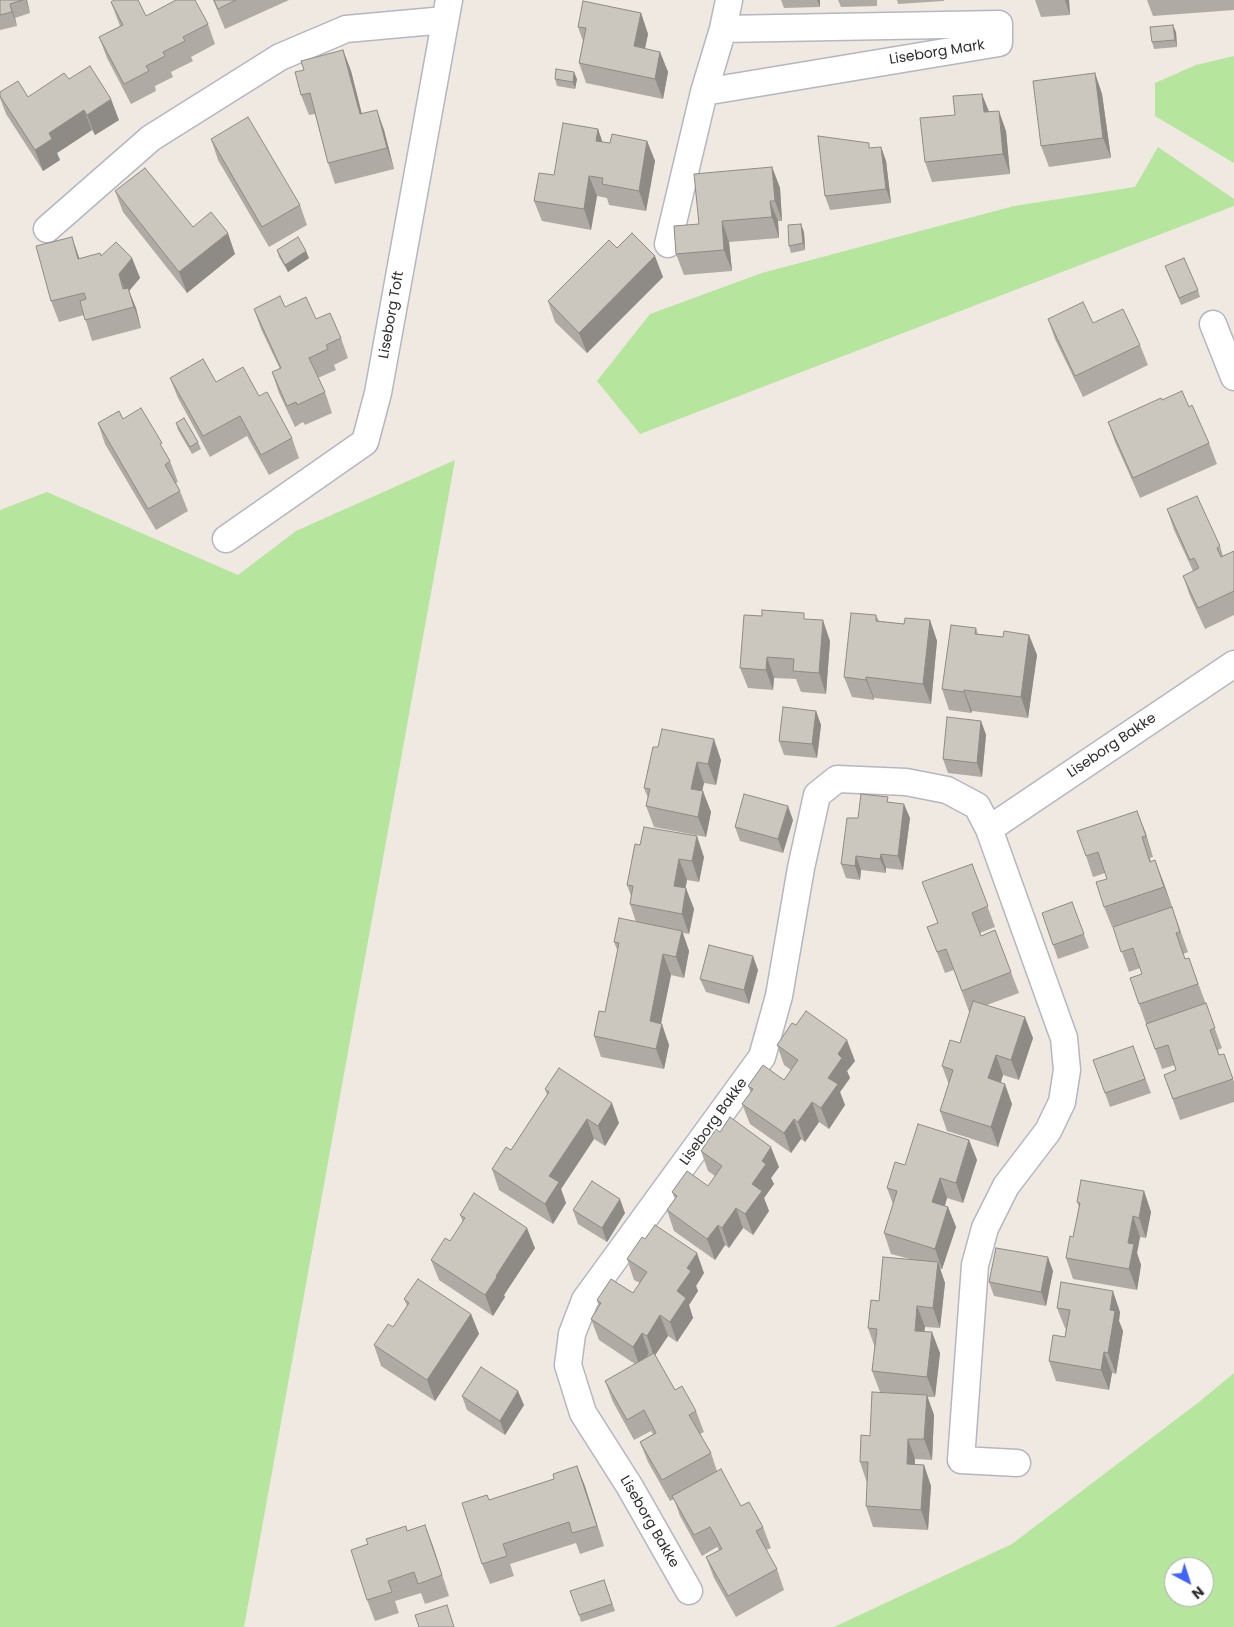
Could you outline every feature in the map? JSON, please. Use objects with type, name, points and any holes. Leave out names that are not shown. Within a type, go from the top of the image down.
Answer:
[{"type":"street","points":[[668,244],[704,92],[723,29],[729,0]]},
{"type":"street","name":"Liseborg Toft","points":[[47,230],[151,138],[280,57],[346,30],[447,10],[378,393],[365,442],[226,539]]},
{"type":"street","name":"Liseborg Mark","points":[[704,92],[999,43],[998,24],[723,29]]},
{"type":"street","points":[[1212,324],[1234,377]]},
{"type":"street","name":"Liseborg Bakke","points":[[990,829],[1234,664]]},
{"type":"street","name":"Liseborg Bakke","points":[[689,1591],[630,1487],[584,1413],[568,1365],[572,1334],[585,1300],[762,1057],[778,996],[801,868],[817,795],[837,778],[906,782],[947,790],[977,806],[990,829],[1064,1038],[1067,1070],[1062,1102],[1048,1131],[1006,1186],[985,1228],[975,1265],[961,1460],[1017,1463]]},
{"type":"green space","points":[[1234,56],[1234,163],[1155,116],[1155,83],[1196,65]]},
{"type":"green space","points":[[1158,147],[1234,199],[1234,206],[640,434],[597,381],[650,314],[762,273],[1014,206],[1135,187]]},
{"type":"green space","points":[[455,460],[244,1627],[0,1627],[0,510],[47,492],[238,575],[296,531]]},
{"type":"green space","points":[[1234,1373],[1234,1627],[834,1627],[1012,1544],[1199,1402]]},
{"type":"building","points":[[0,0],[23,0],[10,4],[12,12],[0,15]]},
{"type":"building","points":[[114,0],[138,0],[146,16],[176,0],[195,0],[208,24],[183,37],[185,41],[163,52],[165,56],[146,66],[149,71],[124,84],[99,37],[123,25],[111,2]]},
{"type":"building","points":[[214,0],[236,0],[218,9]]},
{"type":"building","points":[[583,1],[641,13],[634,46],[660,52],[655,79],[579,63],[586,28],[578,27]]},
{"type":"building","points":[[1173,25],[1175,40],[1152,42],[1150,27]]},
{"type":"building","points":[[343,50],[360,114],[377,110],[387,148],[328,163],[310,93],[301,95],[295,72],[304,70],[301,61]]},
{"type":"building","points":[[90,66],[111,99],[87,115],[84,110],[49,133],[52,139],[35,150],[0,96],[0,92],[18,81],[28,97],[64,73],[69,79]]},
{"type":"building","points":[[556,69],[574,72],[573,82],[555,79]]},
{"type":"building","points":[[1095,73],[1103,138],[1041,146],[1033,81]]},
{"type":"building","points":[[982,94],[984,112],[999,111],[1003,154],[925,162],[920,118],[955,115],[953,96]]},
{"type":"building","points":[[248,117],[300,205],[262,227],[211,139]]},
{"type":"building","points":[[563,123],[598,129],[596,141],[610,143],[612,134],[647,141],[639,191],[602,184],[603,178],[589,176],[584,209],[534,201],[539,173],[554,175]]},
{"type":"building","points":[[818,136],[869,143],[869,148],[881,147],[886,189],[825,196]]},
{"type":"building","points":[[772,167],[775,201],[770,201],[772,217],[722,221],[724,250],[676,254],[674,226],[699,224],[694,174]]},
{"type":"building","points":[[145,168],[193,227],[211,212],[228,233],[179,272],[115,191]]},
{"type":"building","points":[[801,224],[803,243],[789,246],[788,225]]},
{"type":"building","points":[[632,233],[655,256],[579,333],[548,301],[609,240],[617,248]]},
{"type":"building","points":[[72,237],[78,259],[100,253],[101,256],[116,242],[132,258],[119,274],[123,289],[128,288],[134,307],[85,320],[80,301],[86,299],[84,293],[51,301],[36,246]]},
{"type":"building","points":[[298,237],[306,251],[285,265],[277,250]]},
{"type":"building","points":[[1184,258],[1198,290],[1179,298],[1165,266]]},
{"type":"building","points":[[280,296],[285,307],[306,297],[316,319],[330,313],[341,338],[326,345],[328,349],[309,358],[325,392],[297,405],[296,402],[287,406],[272,372],[281,368],[254,309]]},
{"type":"building","points":[[1083,302],[1093,323],[1123,309],[1140,345],[1075,376],[1048,319]]},
{"type":"building","points":[[203,359],[216,382],[243,367],[259,396],[267,392],[292,438],[261,455],[240,416],[203,436],[170,378]]},
{"type":"building","points":[[1182,391],[1189,407],[1192,405],[1209,443],[1133,478],[1108,422],[1161,398],[1162,400]]},
{"type":"building","points":[[141,408],[162,443],[160,444],[170,461],[165,465],[180,491],[148,509],[98,423],[119,411],[123,419]]},
{"type":"building","points":[[184,418],[198,442],[190,447],[176,423]]},
{"type":"building","points":[[1197,496],[1220,546],[1217,548],[1221,557],[1234,551],[1234,591],[1198,608],[1183,576],[1199,568],[1194,558],[1190,560],[1167,509]]},
{"type":"building","points":[[762,610],[804,613],[804,619],[823,620],[819,673],[793,671],[794,659],[767,657],[766,670],[740,668],[744,615],[762,616]]},
{"type":"building","points":[[851,613],[876,615],[876,621],[904,624],[905,618],[930,620],[923,684],[866,677],[866,680],[844,677]]},
{"type":"building","points":[[951,625],[976,628],[975,634],[1003,637],[1004,631],[1029,635],[1021,697],[942,689]]},
{"type":"building","points":[[783,707],[816,711],[812,744],[779,741]]},
{"type":"building","points":[[947,717],[981,721],[977,763],[943,759]]},
{"type":"building","points":[[662,729],[714,739],[708,764],[697,762],[691,789],[703,791],[698,817],[646,806],[650,789],[644,788],[653,747],[658,747]]},
{"type":"building","points":[[744,794],[788,806],[778,839],[735,827]]},
{"type":"building","points":[[861,794],[888,797],[887,802],[904,804],[898,856],[881,854],[880,859],[856,856],[855,866],[841,864],[847,818],[858,818]]},
{"type":"building","points":[[1137,811],[1146,836],[1142,837],[1150,862],[1155,860],[1164,887],[1104,907],[1096,882],[1107,879],[1098,852],[1086,856],[1077,831]]},
{"type":"building","points":[[644,827],[697,836],[692,861],[679,859],[674,886],[686,888],[682,914],[630,904],[633,886],[627,885],[635,844],[640,845]]},
{"type":"building","points":[[972,864],[988,906],[972,913],[981,936],[995,930],[1011,972],[962,991],[946,949],[937,952],[927,927],[938,923],[922,882]]},
{"type":"building","points":[[1072,902],[1084,934],[1053,945],[1042,913]]},
{"type":"building","points":[[1172,907],[1180,932],[1176,933],[1185,959],[1189,958],[1198,984],[1139,1004],[1130,978],[1142,974],[1133,948],[1121,952],[1113,927]]},
{"type":"building","points":[[619,918],[682,931],[676,957],[663,954],[650,1021],[662,1024],[656,1049],[594,1036],[599,1011],[605,1012],[619,943],[614,942]]},
{"type":"building","points":[[709,945],[753,956],[744,990],[700,979]]},
{"type":"building","points":[[973,1001],[1025,1017],[1011,1060],[996,1055],[988,1078],[1005,1084],[991,1127],[940,1111],[953,1070],[942,1066],[950,1040],[960,1043]]},
{"type":"building","points":[[1206,1003],[1215,1028],[1210,1030],[1219,1055],[1224,1054],[1233,1079],[1173,1099],[1164,1075],[1176,1070],[1168,1045],[1155,1049],[1146,1024]]},
{"type":"building","points":[[806,1011],[847,1040],[838,1054],[842,1058],[828,1078],[838,1084],[821,1108],[812,1102],[798,1122],[794,1119],[784,1133],[742,1104],[753,1089],[748,1086],[763,1065],[784,1080],[798,1060],[777,1045],[792,1023],[796,1025]]},
{"type":"building","points":[[1133,1046],[1145,1079],[1105,1093],[1093,1060]]},
{"type":"building","points":[[559,1068],[612,1103],[598,1126],[587,1119],[549,1176],[559,1182],[545,1204],[492,1169],[506,1147],[511,1150],[549,1092],[545,1089]]},
{"type":"building","points":[[730,1117],[771,1147],[762,1161],[766,1164],[752,1184],[762,1191],[745,1214],[736,1208],[722,1228],[718,1225],[707,1239],[667,1210],[677,1196],[672,1192],[687,1171],[708,1186],[722,1166],[701,1151],[716,1129],[720,1132]]},
{"type":"building","points":[[918,1124],[969,1140],[956,1183],[940,1178],[932,1202],[948,1207],[935,1249],[884,1233],[897,1191],[887,1188],[895,1162],[905,1165]]},
{"type":"building","points":[[1081,1180],[1144,1191],[1139,1218],[1133,1216],[1128,1243],[1134,1244],[1129,1269],[1066,1258],[1070,1236],[1073,1237],[1080,1203],[1077,1202]]},
{"type":"building","points":[[592,1181],[620,1199],[602,1228],[573,1210]]},
{"type":"building","points":[[474,1193],[527,1228],[485,1295],[431,1260],[445,1238],[450,1241],[465,1218],[460,1215]]},
{"type":"building","points":[[655,1225],[697,1253],[687,1268],[691,1271],[677,1291],[686,1298],[670,1322],[660,1315],[647,1336],[642,1333],[633,1347],[591,1319],[601,1303],[597,1300],[611,1279],[633,1293],[647,1272],[627,1259],[642,1237],[645,1239]]},
{"type":"building","points":[[996,1248],[1048,1257],[1041,1292],[989,1282]]},
{"type":"building","points":[[883,1257],[938,1262],[933,1308],[917,1306],[915,1331],[932,1332],[927,1377],[872,1371],[877,1329],[868,1328],[871,1300],[879,1301]]},
{"type":"building","points":[[418,1279],[471,1314],[427,1380],[374,1345],[388,1324],[393,1327],[409,1303],[404,1299]]},
{"type":"building","points":[[1061,1282],[1113,1291],[1110,1310],[1115,1311],[1108,1353],[1104,1352],[1101,1370],[1049,1361],[1053,1335],[1065,1337],[1070,1310],[1057,1308]]},
{"type":"building","points":[[654,1353],[675,1390],[682,1386],[696,1411],[689,1415],[711,1453],[662,1480],[640,1442],[656,1433],[644,1410],[627,1420],[605,1381]]},
{"type":"building","points":[[481,1367],[518,1391],[500,1421],[462,1396]]},
{"type":"building","points":[[872,1392],[927,1395],[924,1439],[908,1439],[907,1464],[924,1465],[921,1510],[866,1506],[868,1462],[860,1462],[861,1435],[870,1436]]},
{"type":"building","points":[[577,1466],[597,1526],[572,1533],[569,1522],[503,1544],[507,1556],[482,1564],[462,1503],[487,1495],[489,1500],[554,1479],[553,1474]]},
{"type":"building","points":[[721,1469],[741,1506],[749,1502],[763,1527],[756,1531],[777,1569],[728,1596],[706,1557],[722,1549],[710,1527],[694,1535],[672,1496]]},
{"type":"building","points":[[425,1525],[442,1575],[418,1584],[414,1572],[388,1581],[392,1592],[367,1600],[351,1550],[368,1544],[366,1539],[406,1526],[407,1531]]},
{"type":"building","points":[[604,1580],[612,1604],[579,1615],[570,1591]]},
{"type":"building","points":[[447,1605],[454,1627],[419,1627],[415,1615]]}]
